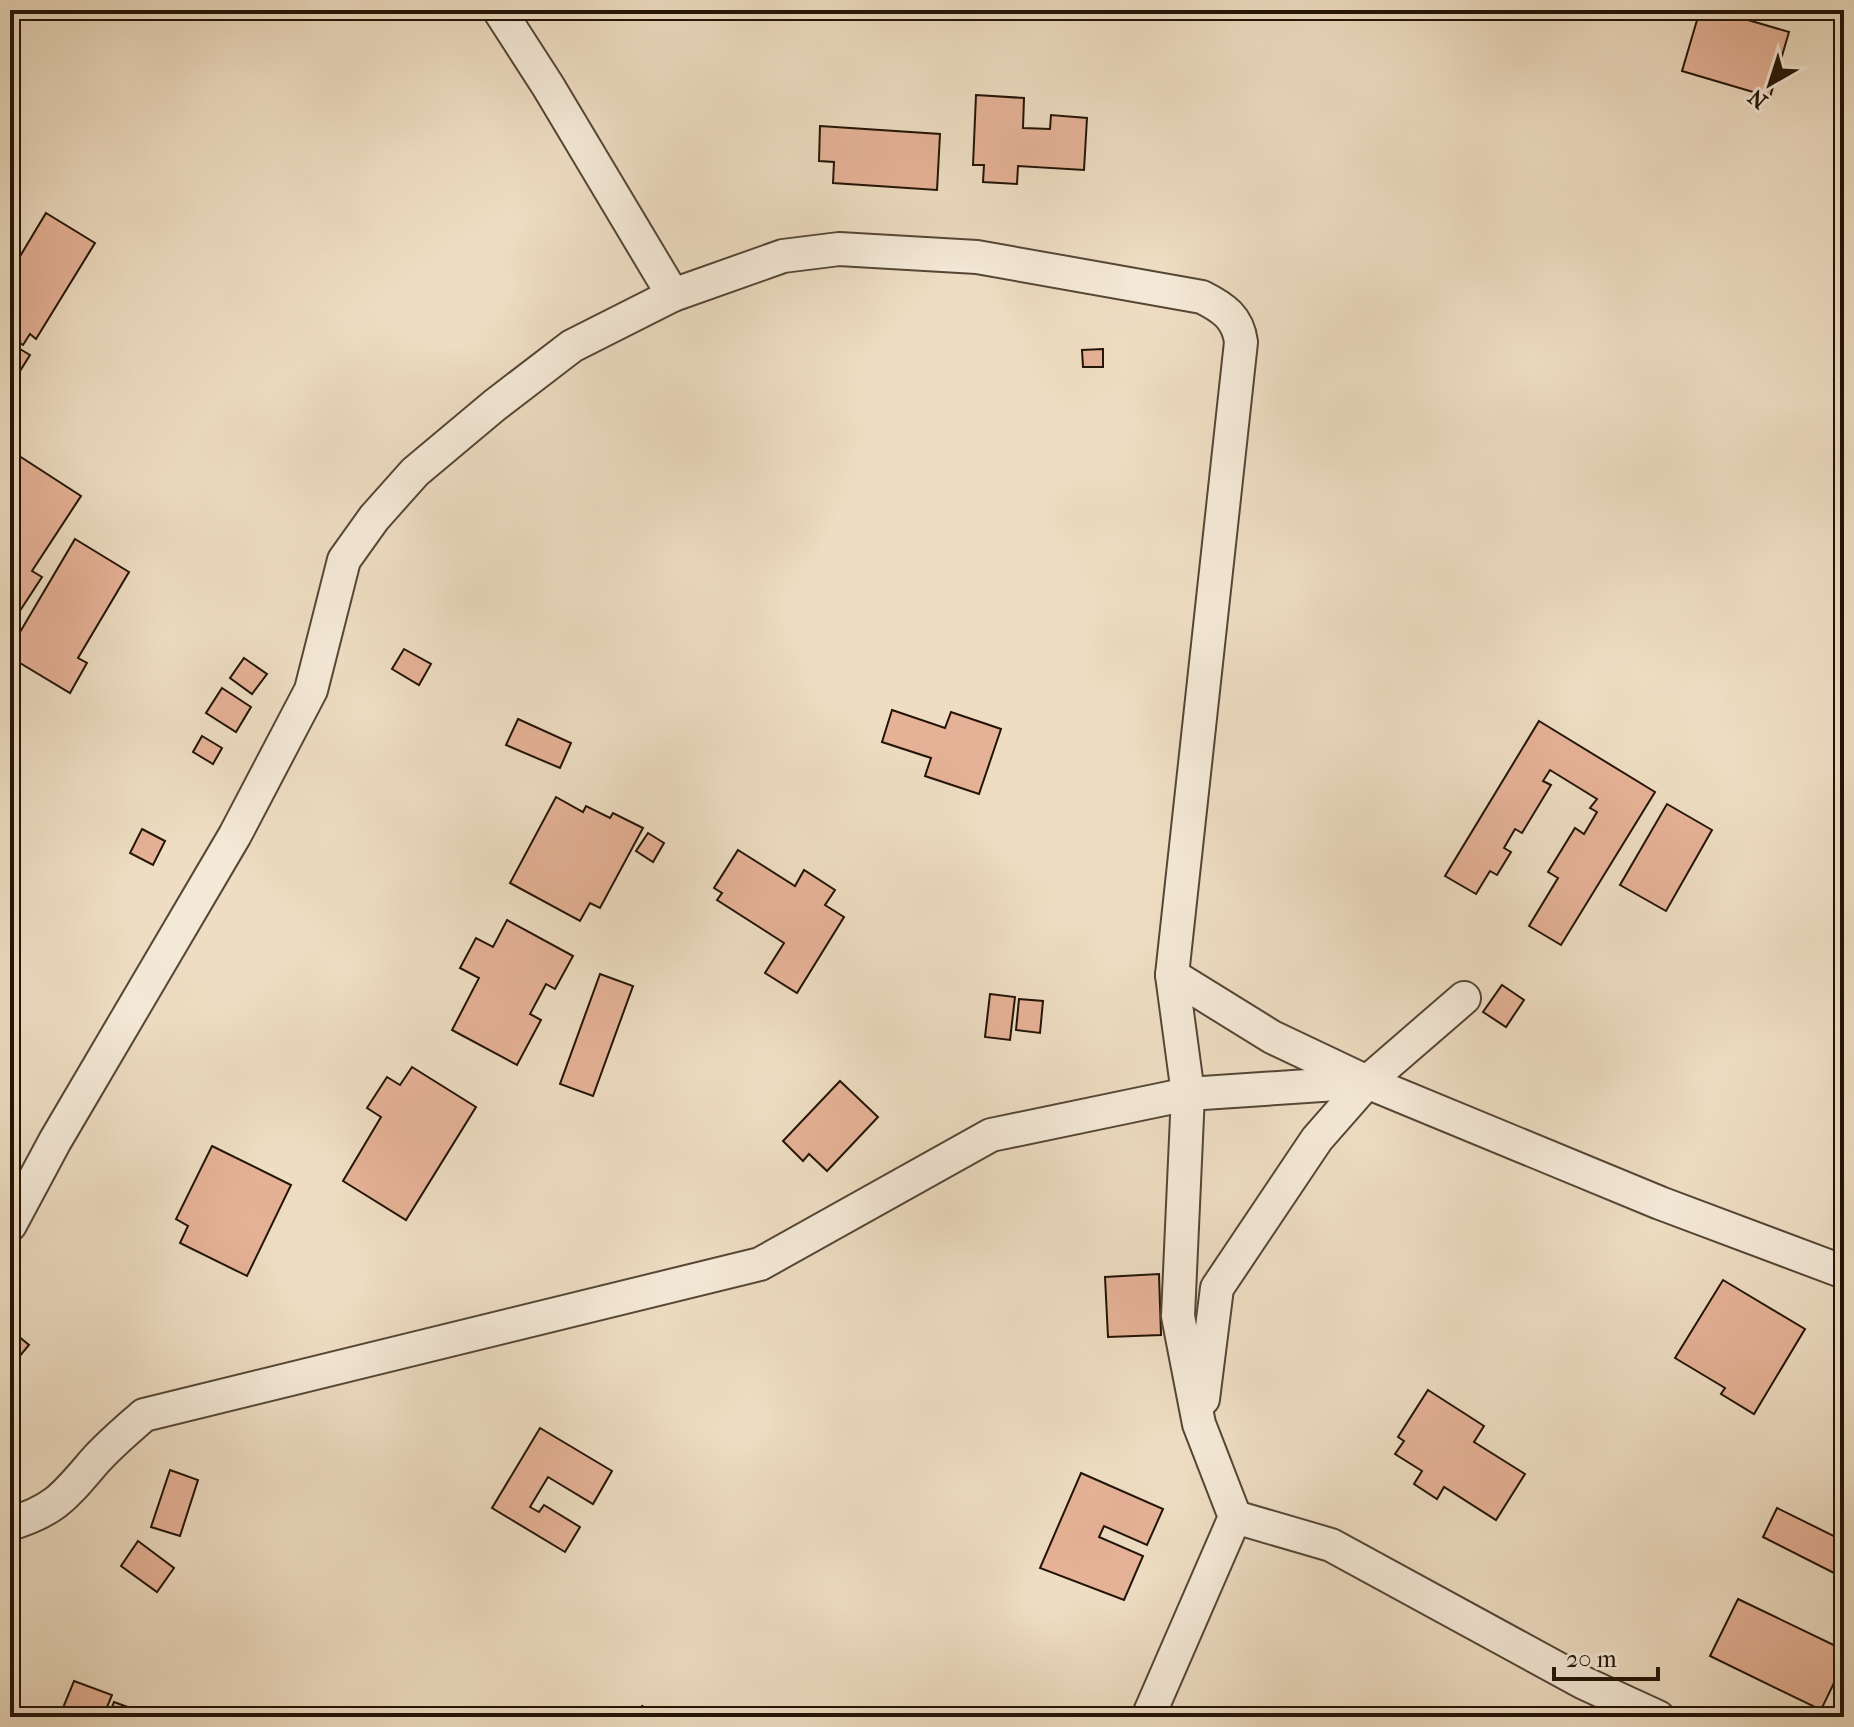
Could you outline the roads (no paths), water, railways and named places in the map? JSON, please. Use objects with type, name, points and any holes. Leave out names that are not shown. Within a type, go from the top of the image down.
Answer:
[{"type":"street","points":[[499,10],[673,295]]},
{"type":"street","points":[[10,1225],[55,1141],[235,835],[311,690],[344,560],[415,472],[506,396],[572,346],[673,295],[783,256],[839,249],[977,257],[1202,297],[1224,308],[1239,326],[1241,342],[1172,975],[1188,1094],[1178,1316],[1199,1424],[1235,1517],[1148,1717]]},
{"type":"street","points":[[1172,975],[1272,1037],[1367,1082],[1660,1203],[1844,1272]]},
{"type":"street","points":[[1199,1424],[1217,1288],[1317,1139],[1367,1082],[1464,998]]},
{"type":"street","points":[[10,1524],[39,1514],[60,1501],[109,1447],[144,1415],[760,1264],[991,1135],[1188,1094],[1367,1082]]},
{"type":"street","points":[[1235,1517],[1331,1545],[1584,1683],[1658,1717]]}]
